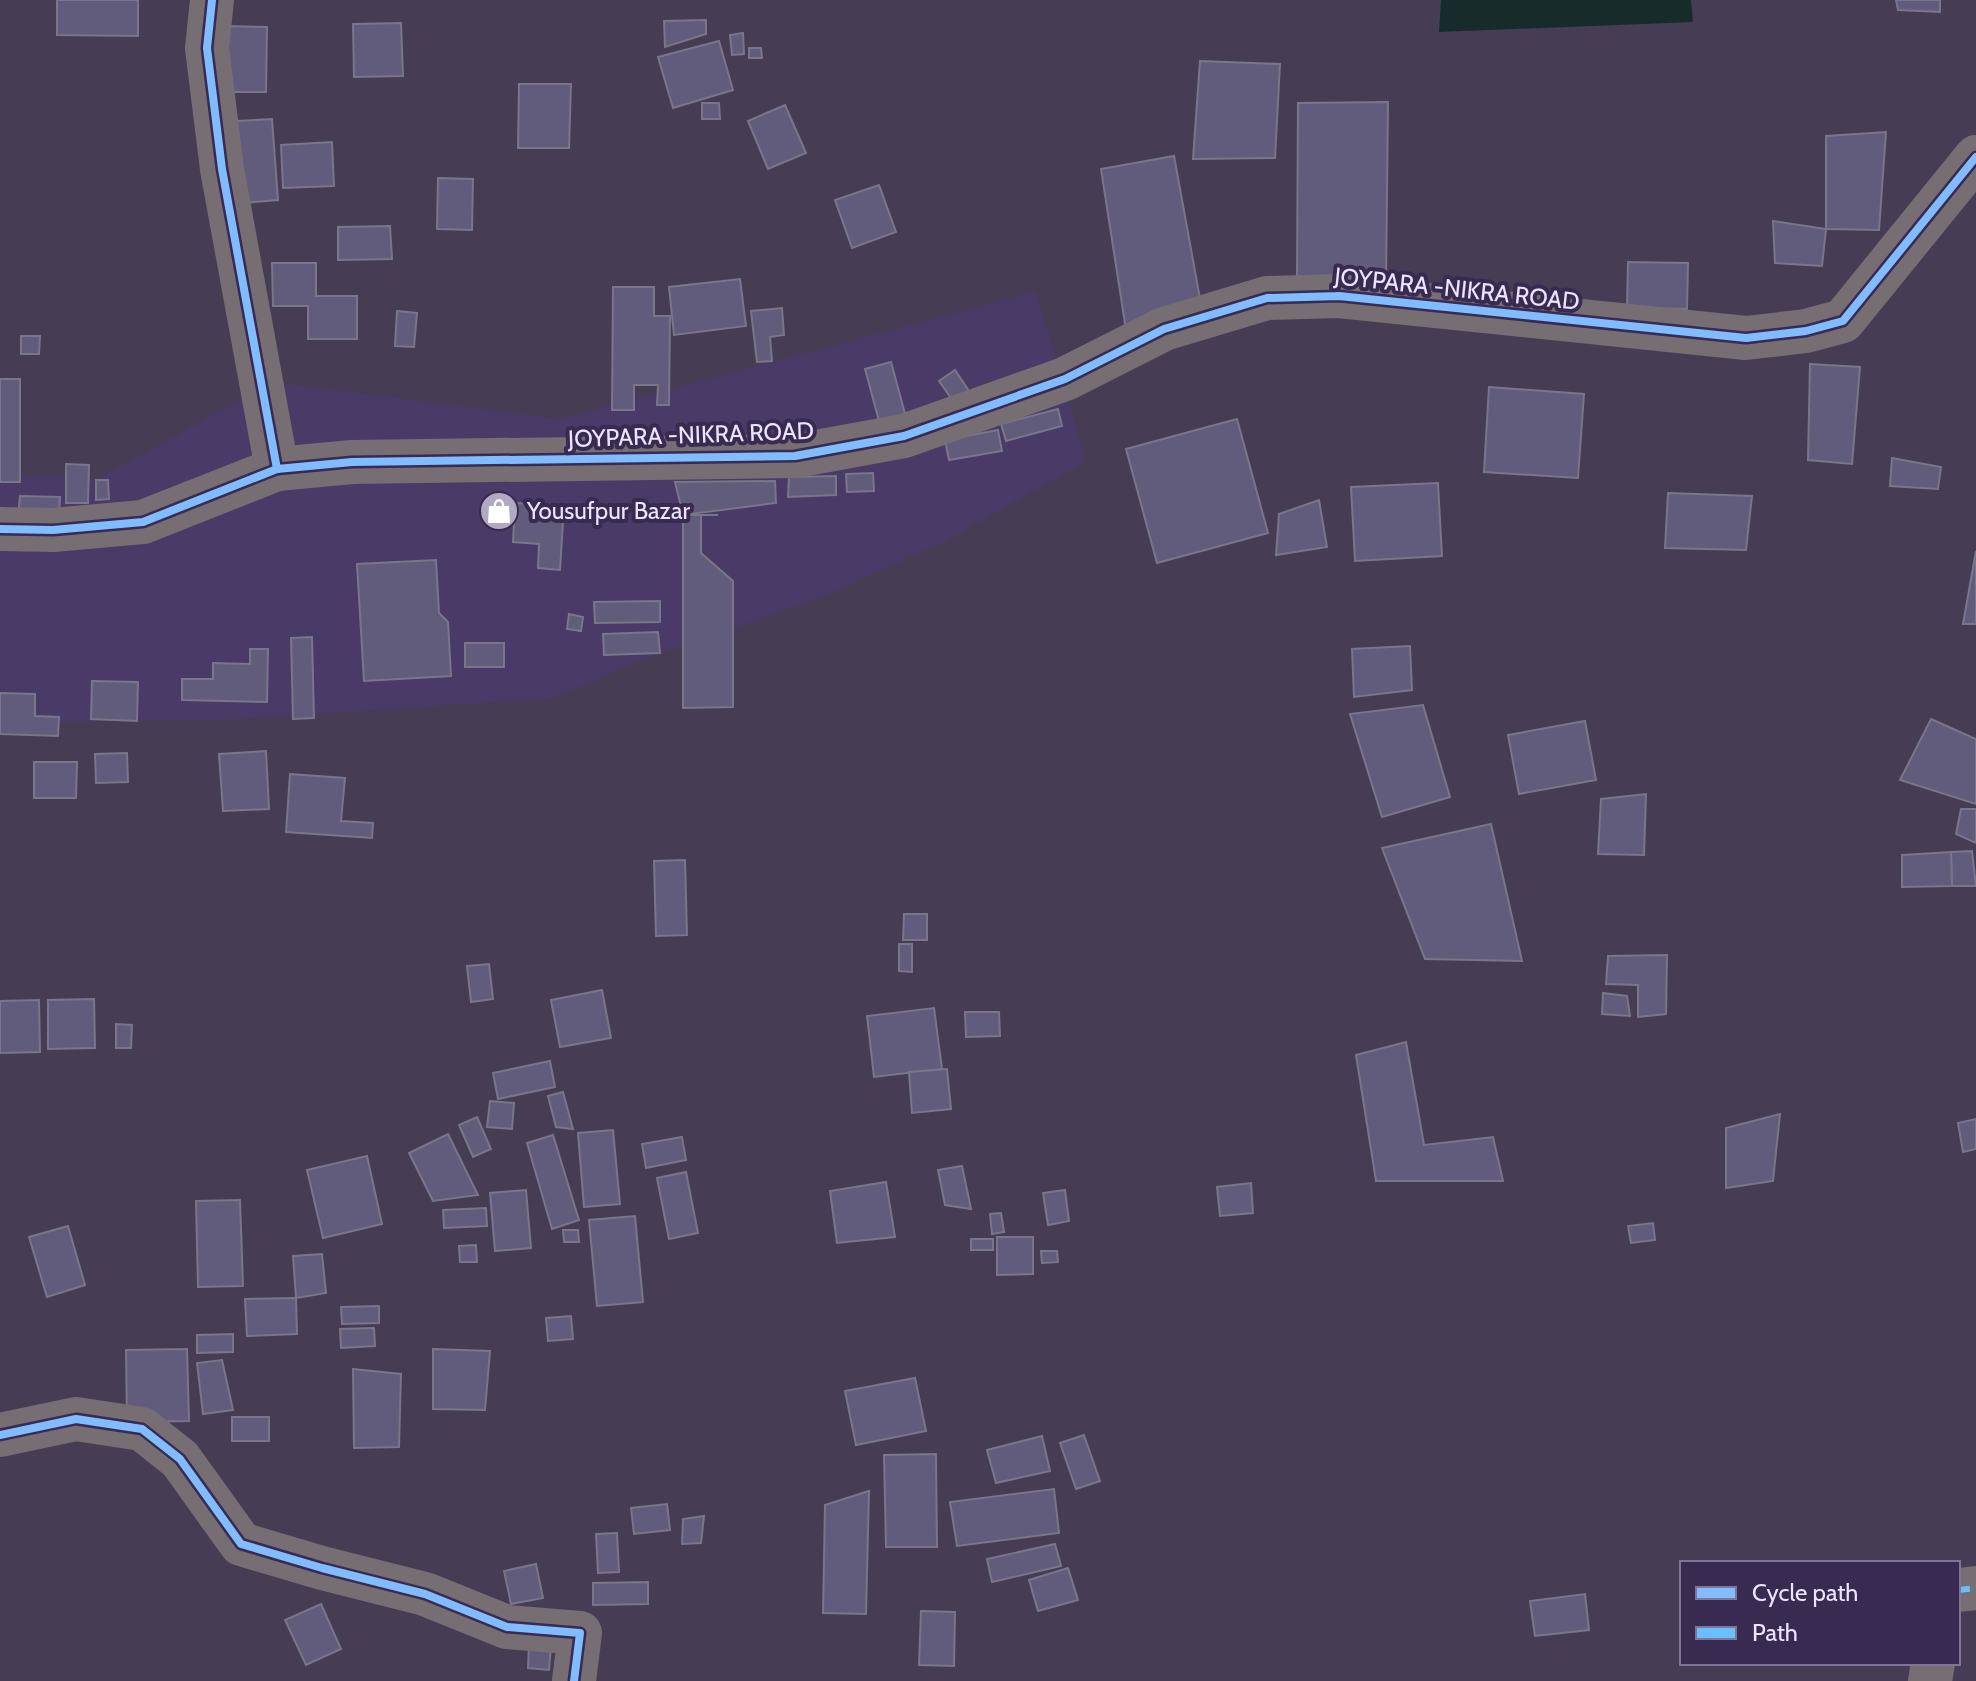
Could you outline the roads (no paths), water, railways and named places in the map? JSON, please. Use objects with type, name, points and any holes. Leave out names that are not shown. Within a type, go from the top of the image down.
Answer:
[{"type":"street","points":[[212,0],[207,48],[222,169],[277,469]]},
{"type":"street","name":"JOYPARA -NIKRA ROAD","points":[[0,529],[53,530],[143,522],[277,469],[352,462],[795,456],[904,436],[1065,379],[1164,329],[1267,298],[1339,296],[1746,338],[1806,331],[1843,321],[1976,157]]},
{"type":"street","points":[[0,1435],[76,1419],[142,1429],[180,1459],[241,1544],[425,1594],[507,1627],[580,1633],[574,1681]]},
{"type":"place","name":"Yousufpur Bazar","points":[[499,511]]}]
